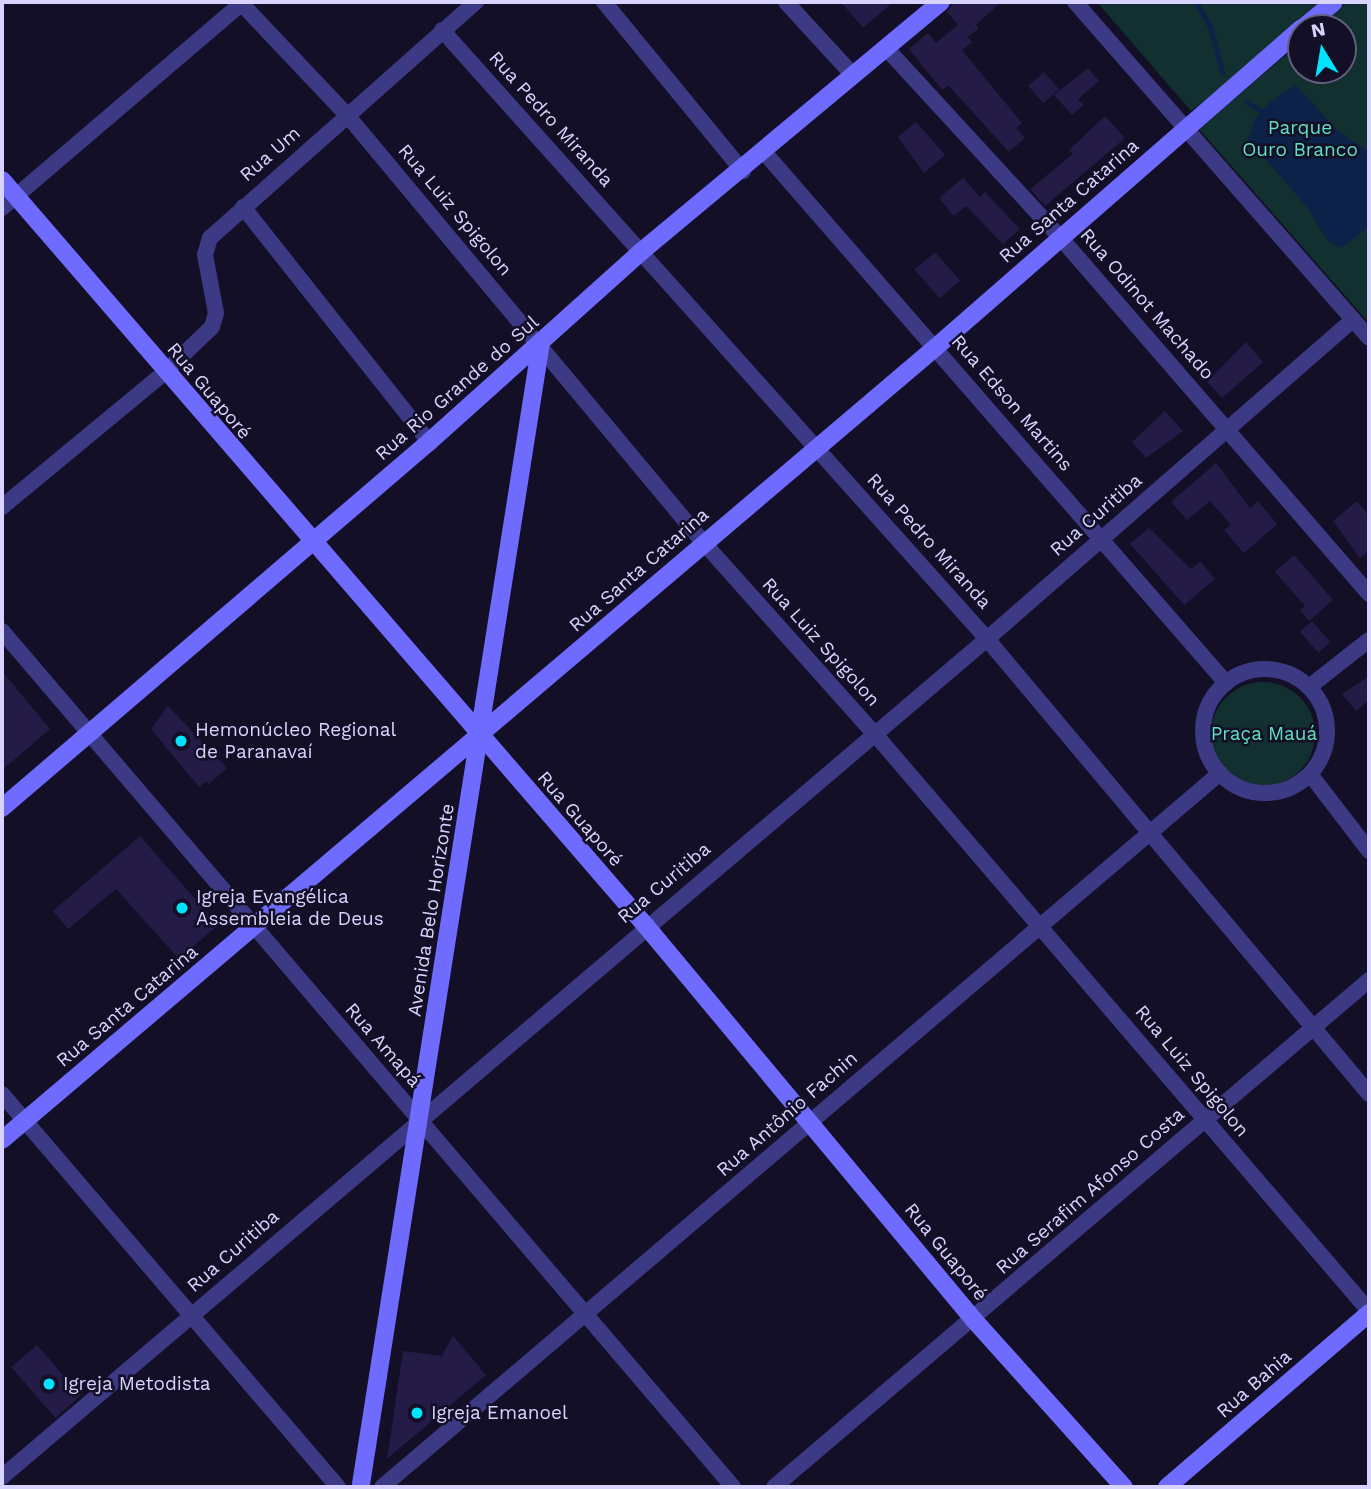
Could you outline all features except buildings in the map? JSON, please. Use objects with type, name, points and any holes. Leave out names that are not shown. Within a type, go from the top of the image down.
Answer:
[{"type":"street","points":[[9,202],[242,2]]},
{"type":"street","name":"Rua Luiz Spigolon","points":[[242,2],[347,115],[541,343],[703,542],[874,733],[1369,1312]]},
{"type":"street","name":"Rua Um","points":[[2,507],[165,372],[212,327],[216,313],[205,255],[210,238],[476,2]]},
{"type":"street","points":[[604,2],[743,171]]},
{"type":"street","points":[[786,2],[853,75]]},
{"type":"street","name":"Rua Rio Grande do Sul","points":[[2,808],[429,442],[642,251],[743,171],[940,2]]},
{"type":"street","points":[[1075,2],[1369,338]]},
{"type":"street","name":"Rua Santa Catarina","points":[[1320,14],[1334,2]]},
{"type":"street","name":"Rua Pedro Miranda","points":[[442,30],[987,639],[1153,831],[1312,1028],[1369,1094]]},
{"type":"street","name":"Rua Santa Catarina","points":[[2,1140],[480,736],[816,446],[936,347],[1059,236],[1287,42]]},
{"type":"street","name":"Rua Odinot Machado","points":[[886,48],[1059,236],[1369,594]]},
{"type":"street","name":"Rua Edson Martins","points":[[764,152],[1102,537],[1226,683]]},
{"type":"street","name":"Rua Guaporé","points":[[2,180],[9,202],[165,372],[646,926],[811,1120],[974,1320],[1124,1487]]},
{"type":"street","points":[[243,207],[429,442]]},
{"type":"street","name":"Rua Curitiba","points":[[2,1477],[419,1118],[987,639],[1353,320]]},
{"type":"street","name":"Avenida Belo Horizonte","points":[[359,1486],[541,343]]},
{"type":"street","name":"Rua Amapá","points":[[2,631],[252,928],[419,1118],[733,1487]]},
{"type":"street","points":[[1309,687],[1369,640]]},
{"type":"street","points":[[1259,669],[1294,676],[1309,687],[1319,700],[1327,730],[1320,761],[1310,774],[1275,792],[1236,785],[1220,773],[1210,759],[1203,727],[1214,696],[1226,683],[1259,669]]},
{"type":"street","name":"Rua Antônio Fachin","points":[[382,1487],[1220,773]]},
{"type":"street","points":[[1310,774],[1369,851]]},
{"type":"street","name":"Rua Serafim Afonso Costa","points":[[774,1487],[974,1320],[1205,1118],[1369,980]]},
{"type":"street","points":[[2,1094],[338,1487]]},
{"type":"street","name":"Rua Bahia","points":[[1167,1487],[1369,1312]]},
{"type":"green space","points":[[1097,2],[1333,2],[1317,14],[1287,14],[1287,37],[1191,111]]},
{"type":"green space","name":"Parque Ouro Branco","points":[[1347,2],[1369,2],[1369,323],[1199,129],[1287,54],[1287,84],[1357,84],[1357,14],[1333,14]]},
{"type":"green space","name":"Praça Mauá","points":[[1263,682],[1283,686],[1300,697],[1311,714],[1315,734],[1311,754],[1300,771],[1283,782],[1263,786],[1243,782],[1226,771],[1215,754],[1211,734],[1215,714],[1226,697],[1243,686]]},
{"type":"water","points":[[1296,85],[1338,131],[1369,152],[1369,227],[1341,248],[1327,240],[1307,207],[1248,139],[1255,119],[1271,101]]},
{"type":"waterway","points":[[1196,2],[1210,25],[1223,73]]},
{"type":"waterway","points":[[1247,102],[1265,113]]},
{"type":"place","name":"Hemonúcleo Regional de Paranavaí","points":[[181,741]]},
{"type":"place","name":"Igreja Evangélica Assembleia de Deus","points":[[182,908]]},
{"type":"place","name":"Igreja Metodista","points":[[49,1384]]},
{"type":"place","name":"Igreja Emanoel","points":[[417,1413]]}]
